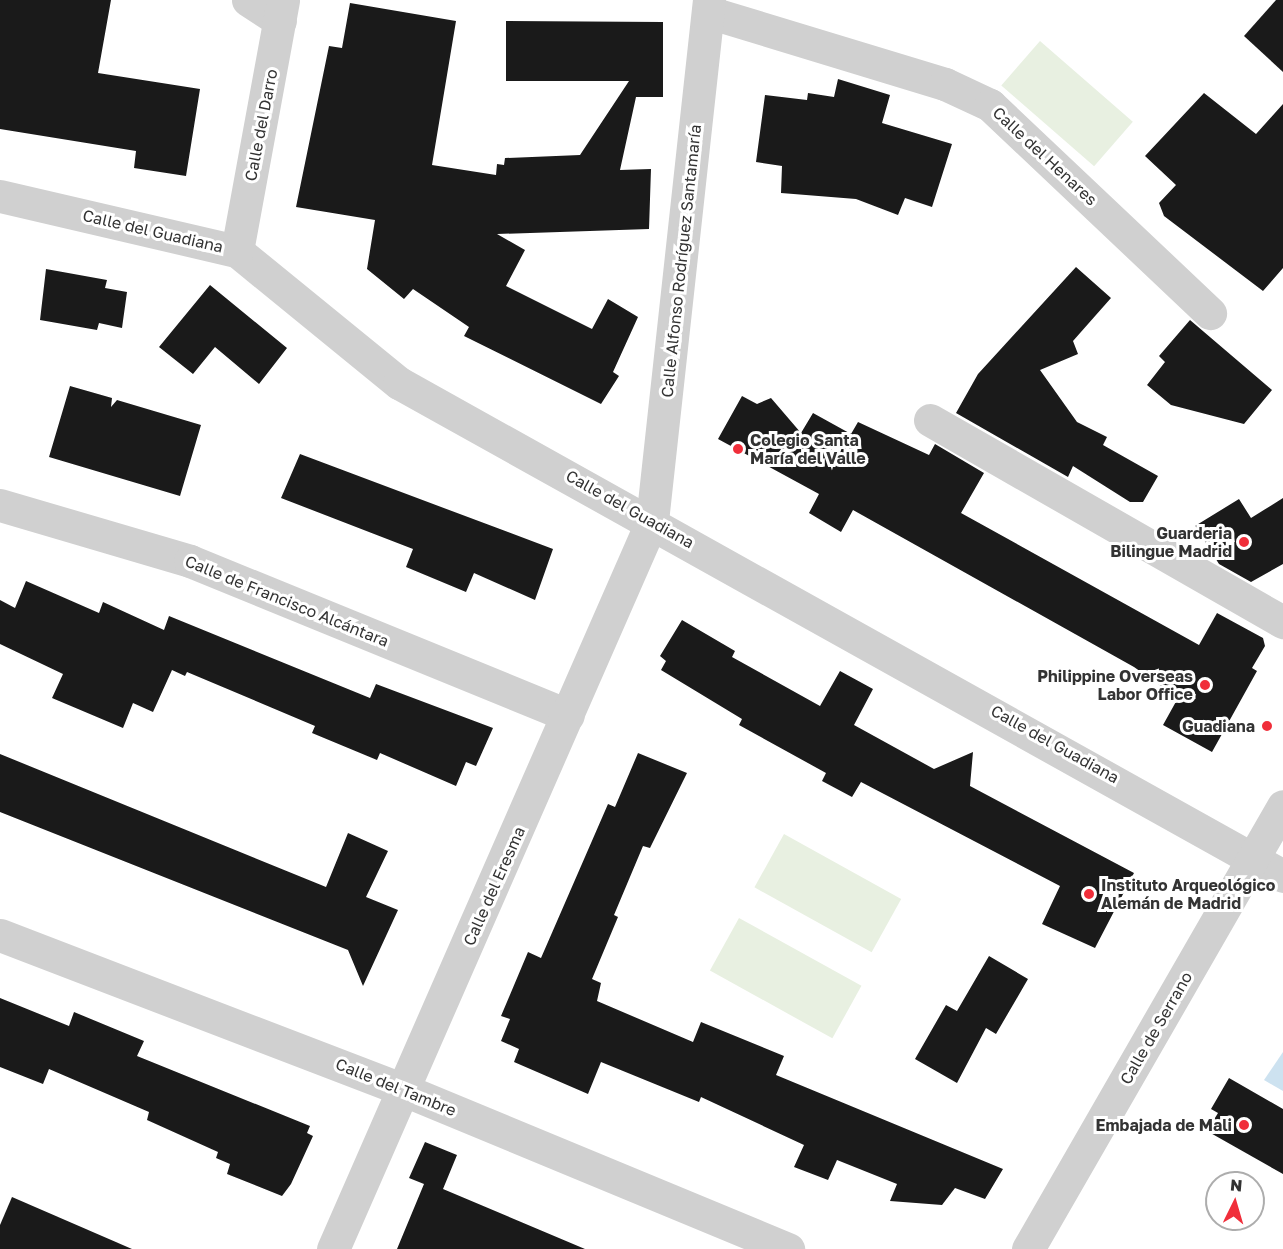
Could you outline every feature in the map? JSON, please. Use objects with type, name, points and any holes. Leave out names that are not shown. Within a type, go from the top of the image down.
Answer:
[{"type":"street","points":[[248,0],[282,11]]},
{"type":"street","name":"Calle del Henares","points":[[709,6],[945,84],[990,105],[1124,229],[1210,314]]},
{"type":"street","name":"Calle Alfonso Rodríguez Santamaría","points":[[652,521],[709,6]]},
{"type":"street","name":"Calle del Darro","points":[[237,251],[282,11]]},
{"type":"street","name":"Calle del Guadiana","points":[[0,196],[237,251],[399,383],[652,521],[1283,876]]},
{"type":"street","points":[[930,420],[1283,622]]},
{"type":"street","name":"Calle de Francisco Alcántara","points":[[0,505],[190,561],[568,715]]},
{"type":"street","name":"Calle del Eresma","points":[[333,1249],[405,1090],[652,521]]},
{"type":"street","name":"Calle de Serrano","points":[[1028,1249],[1283,806]]},
{"type":"street","name":"Calle del Tambre","points":[[0,935],[405,1090],[788,1249]]},
{"type":"green space","points":[[1040,41],[1133,122],[1094,166],[1001,86]]},
{"type":"green space","points":[[784,834],[901,899],[872,952],[754,887]]},
{"type":"green space","points":[[739,918],[861,986],[832,1038],[710,970]]},
{"type":"water","points":[[1283,1052],[1283,1091],[1264,1080]]},
{"type":"building","points":[[0,0],[111,0],[98,73],[200,89],[186,176],[134,168],[136,151],[0,129]]},
{"type":"building","points":[[1276,0],[1283,0],[1283,72],[1244,36]]},
{"type":"building","points":[[350,3],[456,21],[432,165],[496,175],[497,164],[504,165],[505,158],[580,155],[629,81],[506,81],[506,21],[663,22],[663,97],[636,97],[620,170],[651,169],[649,229],[497,234],[525,250],[506,286],[592,329],[608,299],[638,317],[613,372],[619,376],[601,404],[464,336],[469,327],[413,289],[404,299],[367,269],[375,220],[296,207],[329,46],[342,48]]},
{"type":"building","points":[[838,79],[890,95],[882,123],[952,144],[932,207],[905,198],[898,215],[856,199],[781,193],[782,166],[756,162],[765,95],[807,100],[808,93],[834,97]]},
{"type":"building","points":[[1204,93],[1256,134],[1283,104],[1283,268],[1263,291],[1164,216],[1159,203],[1176,185],[1145,156]]},
{"type":"building","points":[[1076,267],[1111,298],[1073,341],[1078,354],[1040,370],[1077,422],[1107,437],[1103,445],[1158,476],[1143,502],[1130,502],[1073,466],[1068,477],[956,413],[978,374]]},
{"type":"building","points":[[46,269],[107,280],[105,288],[127,292],[122,328],[99,323],[97,330],[40,320]]},
{"type":"building","points":[[210,285],[287,348],[259,384],[215,347],[193,374],[159,347]]},
{"type":"building","points":[[1190,320],[1272,390],[1244,424],[1171,405],[1147,385],[1165,362],[1159,356]]},
{"type":"building","points":[[70,386],[112,398],[111,407],[117,400],[201,425],[180,496],[49,457]]},
{"type":"building","points":[[742,396],[757,404],[771,398],[801,433],[813,413],[851,434],[858,422],[929,455],[935,444],[984,473],[961,513],[1199,645],[1217,613],[1263,638],[1265,646],[1252,668],[1257,671],[1212,752],[1163,725],[1178,698],[1134,667],[853,510],[841,532],[809,513],[819,494],[718,439]]},
{"type":"building","points":[[300,454],[553,549],[535,600],[474,573],[466,592],[406,567],[413,549],[281,498]]},
{"type":"building","name":"Guarderia Bilingue Madrid","points":[[1283,498],[1283,564],[1251,582],[1219,564],[1195,526],[1239,499],[1251,518]]},
{"type":"building","points":[[26,581],[99,613],[103,602],[164,630],[169,616],[370,698],[376,684],[493,728],[476,766],[466,762],[456,786],[380,753],[377,760],[312,733],[315,726],[187,672],[185,676],[172,670],[153,712],[133,703],[123,728],[52,698],[63,674],[0,644],[0,600],[15,608]]},
{"type":"building","points":[[682,620],[735,651],[732,657],[820,706],[840,671],[873,689],[854,725],[934,769],[973,752],[970,786],[1134,873],[1095,948],[1042,924],[1060,886],[861,782],[852,797],[822,781],[826,773],[739,725],[742,719],[661,670],[666,661],[660,656]]},
{"type":"building","points":[[638,753],[687,773],[650,848],[643,846],[614,915],[618,917],[592,979],[601,983],[597,1001],[693,1042],[701,1022],[784,1056],[776,1075],[1003,1169],[985,1199],[955,1188],[942,1205],[890,1201],[897,1184],[837,1160],[828,1180],[794,1167],[804,1145],[701,1097],[699,1102],[601,1062],[588,1094],[514,1062],[519,1049],[501,1041],[510,1019],[501,1016],[528,952],[541,958],[608,804],[615,807]]},
{"type":"building","points":[[0,754],[326,887],[348,833],[388,851],[366,897],[398,910],[363,986],[348,950],[0,812]]},
{"type":"building","points":[[989,956],[1028,979],[996,1034],[986,1028],[957,1083],[915,1059],[946,1005],[957,1011]]},
{"type":"building","points":[[0,998],[69,1026],[74,1012],[144,1041],[137,1056],[310,1126],[307,1133],[313,1136],[291,1184],[282,1196],[227,1174],[230,1164],[216,1158],[218,1152],[147,1120],[149,1112],[49,1069],[43,1084],[0,1067]]},
{"type":"building","points":[[1229,1078],[1283,1109],[1283,1174],[1207,1131],[1218,1113],[1211,1109]]},
{"type":"building","points":[[425,1142],[457,1155],[443,1189],[585,1249],[397,1249],[424,1184],[409,1178]]},
{"type":"building","points":[[12,1197],[132,1249],[0,1249],[0,1225]]},
{"type":"place","name":"Colegio Santa María del Valle","points":[[738,449]]},
{"type":"place","name":"Guarderia Bilingue Madrid","points":[[1244,542]]},
{"type":"place","name":"Philippine Overseas Labor Office","points":[[1205,685]]},
{"type":"place","name":"Guadiana","points":[[1267,726]]},
{"type":"place","name":"Instituto Arqueológico Alemán de Madrid","points":[[1089,894]]},
{"type":"place","name":"Embajada de Mali","points":[[1244,1125]]}]
